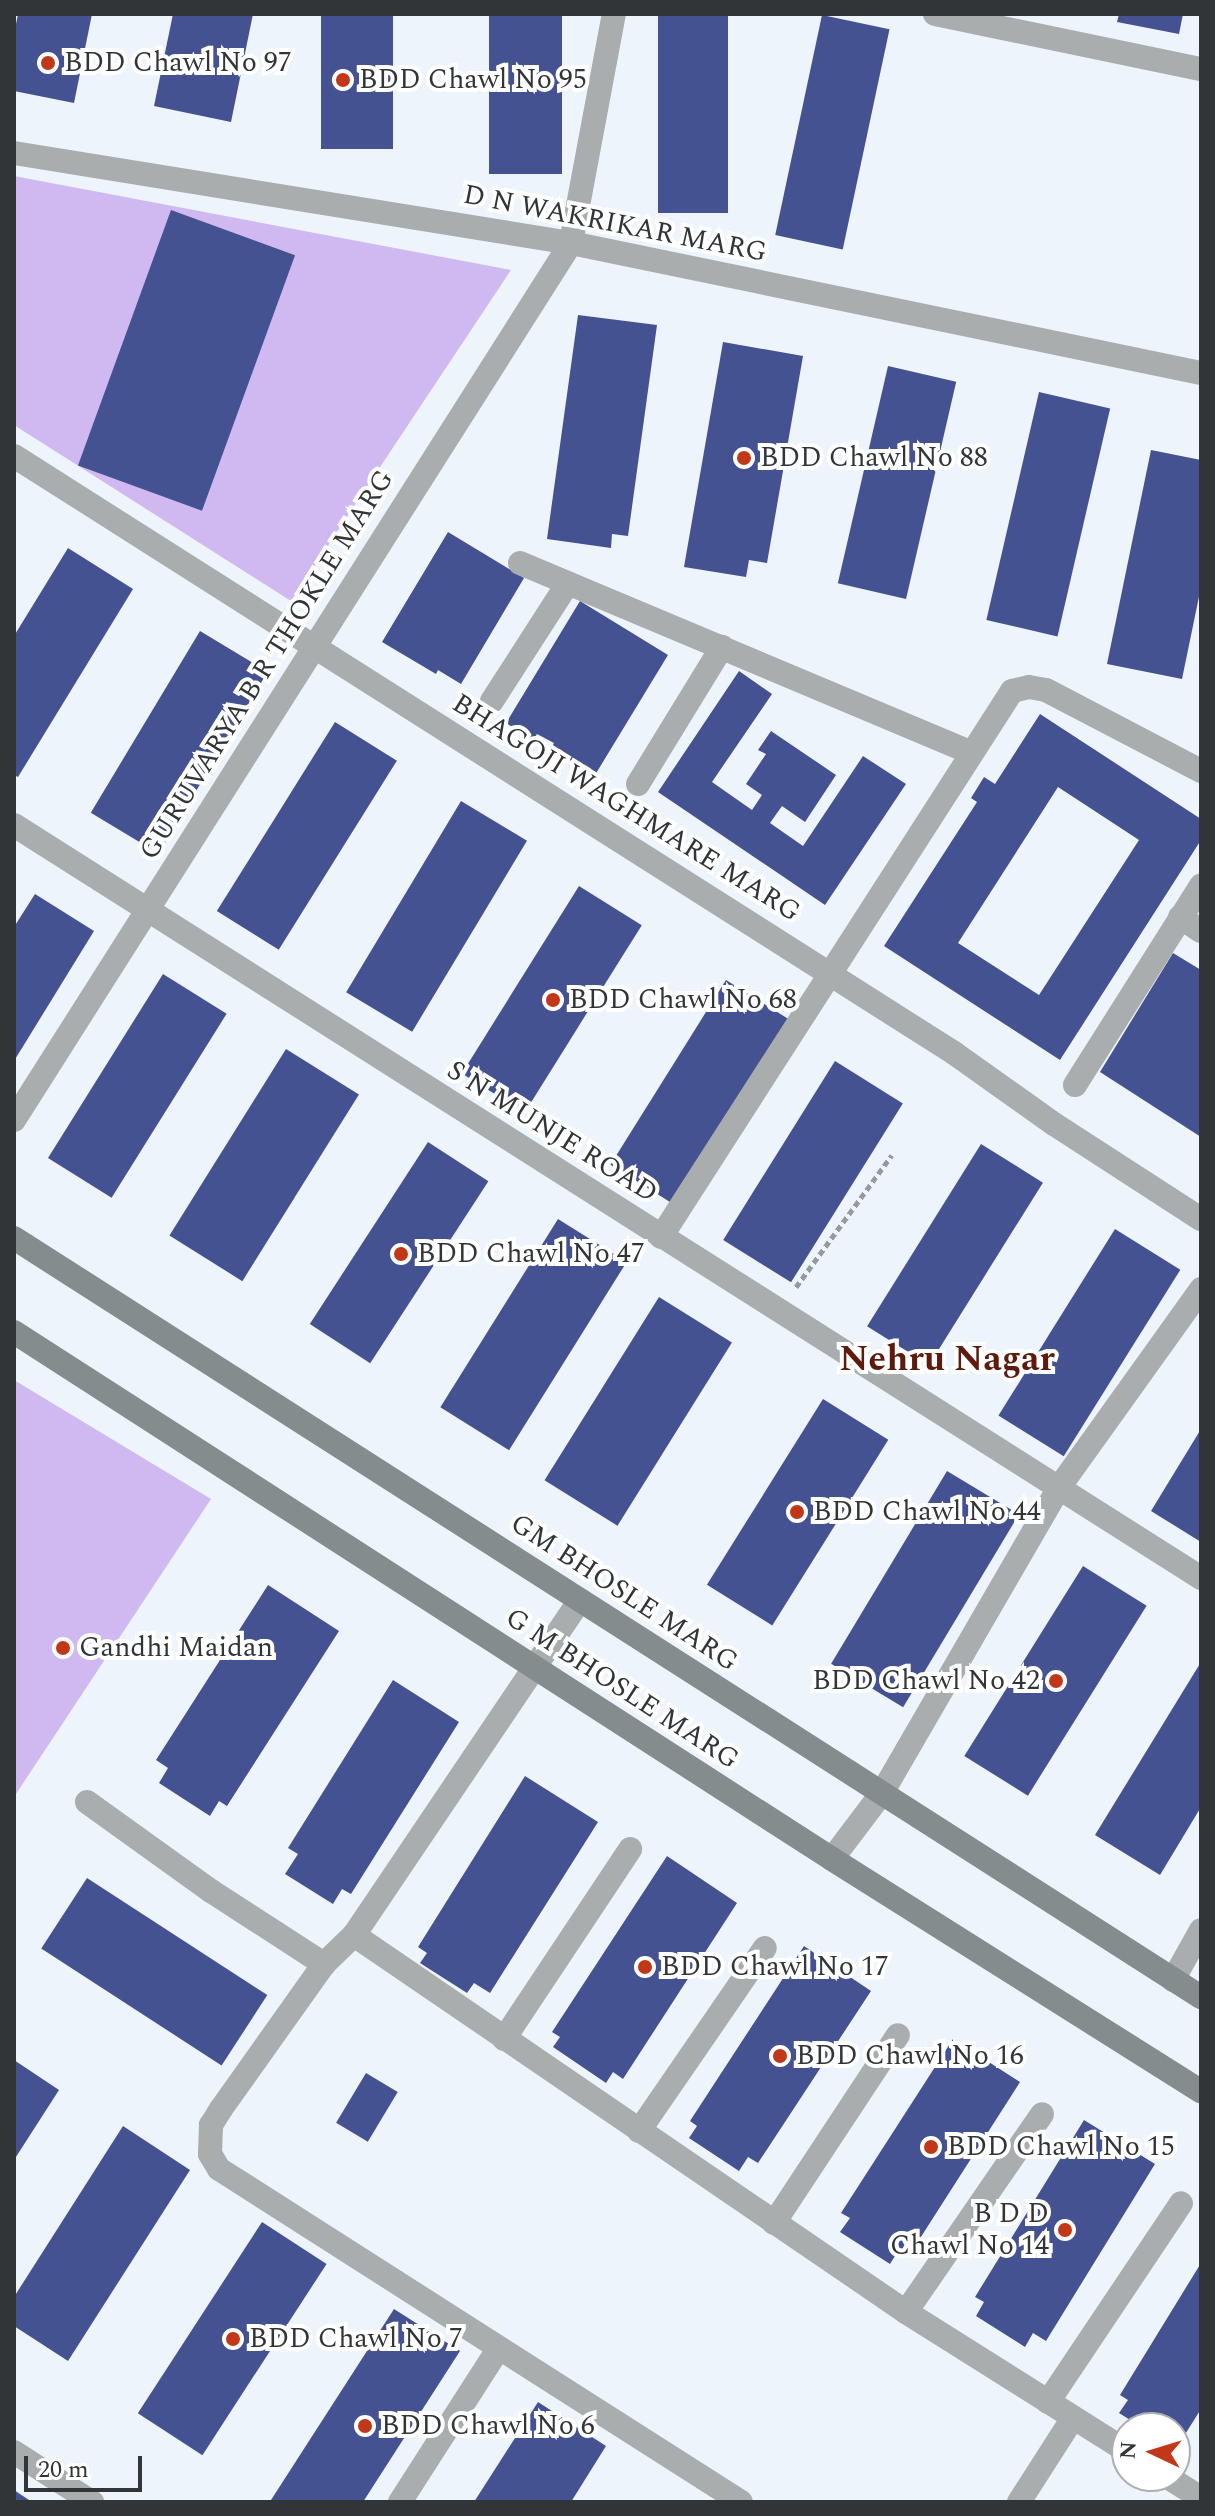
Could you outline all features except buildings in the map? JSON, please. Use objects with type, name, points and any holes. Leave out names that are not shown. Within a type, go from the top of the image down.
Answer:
[{"type":"main road","name":"GM BHOSLE MARG","points":[[14,1238],[1201,1997]]},
{"type":"main road","name":"G M BHOSLE MARG","points":[[14,1332],[832,1859],[1201,2091]]},
{"type":"street","points":[[571,243],[614,14]]},
{"type":"street","points":[[935,14],[1201,69]]},
{"type":"street","name":"D N WAKRIKAR MARG","points":[[14,153],[571,243],[1201,373]]},
{"type":"street","name":"GURUVARYA B R THOKLE MARG","points":[[14,1120],[571,243]]},
{"type":"street","name":"BHAGOJI WAGHMARE MARG","points":[[14,456],[829,973],[1201,1219]]},
{"type":"street","points":[[520,563],[972,753]]},
{"type":"street","points":[[492,701],[568,583]]},
{"type":"street","points":[[638,784],[722,647]]},
{"type":"street","points":[[661,1237],[1012,691],[1029,687],[1046,690],[1201,771]]},
{"type":"street","name":"S N MUNJE ROAD","points":[[14,825],[1201,1578]]},
{"type":"street","points":[[1075,1085],[1201,886]]},
{"type":"street","points":[[1180,917],[1201,931]]},
{"type":"street","points":[[832,1859],[882,1793],[1058,1489],[1201,1289]]},
{"type":"street","points":[[580,1600],[354,1935],[324,1964],[216,2117],[209,2136],[210,2154],[219,2169],[741,2502]]},
{"type":"street","points":[[87,1802],[211,1891],[324,1964]]},
{"type":"street","points":[[504,2039],[630,1849]]},
{"type":"street","points":[[1173,1980],[1201,1930]]},
{"type":"street","points":[[354,1935],[906,2312],[1111,2441]]},
{"type":"street","points":[[639,2131],[765,1948]]},
{"type":"street","points":[[774,2223],[898,2035]]},
{"type":"street","points":[[906,2312],[1042,2114]]},
{"type":"street","points":[[1048,2402],[1181,2203]]},
{"type":"street","points":[[400,2502],[499,2348]]},
{"type":"street","points":[[1019,2502],[1073,2418]]},
{"type":"street","points":[[14,2452],[92,2502]]},
{"type":"path","points":[[778,1312],[892,1155]]},
{"type":"shaded area","points":[[14,176],[511,270],[291,601],[14,425]]},
{"type":"shaded area","name":"Gandhi Maidan","points":[[14,1380],[211,1499],[14,1797]]},
{"type":"place","name":"BDD Chawl No 97","points":[[48,63]]},
{"type":"place","name":"BDD Chawl No 95","points":[[343,80]]},
{"type":"place","name":"BDD Chawl No 88","points":[[744,458]]},
{"type":"place","name":"BDD Chawl No 68","points":[[553,1000]]},
{"type":"place","name":"BDD Chawl No 47","points":[[401,1254]]},
{"type":"place","name":"BDD Chawl No 44","points":[[797,1512]]},
{"type":"place","name":"Gandhi Maidan","points":[[63,1648]]},
{"type":"place","name":"BDD Chawl No 42","points":[[1056,1681]]},
{"type":"place","name":"BDD Chawl No 17","points":[[645,1967]]},
{"type":"place","name":"BDD Chawl No 16","points":[[780,2056]]},
{"type":"place","name":"BDD Chawl No 15","points":[[931,2147]]},
{"type":"place","name":"B D D Chawl No 14","points":[[1065,2230]]},
{"type":"place","name":"BDD Chawl No 7","points":[[233,2339]]},
{"type":"place","name":"BDD Chawl No 6","points":[[365,2426]]},
{"type":"district","name":"Nehru Nagar","points":[[947,1360]]}]
